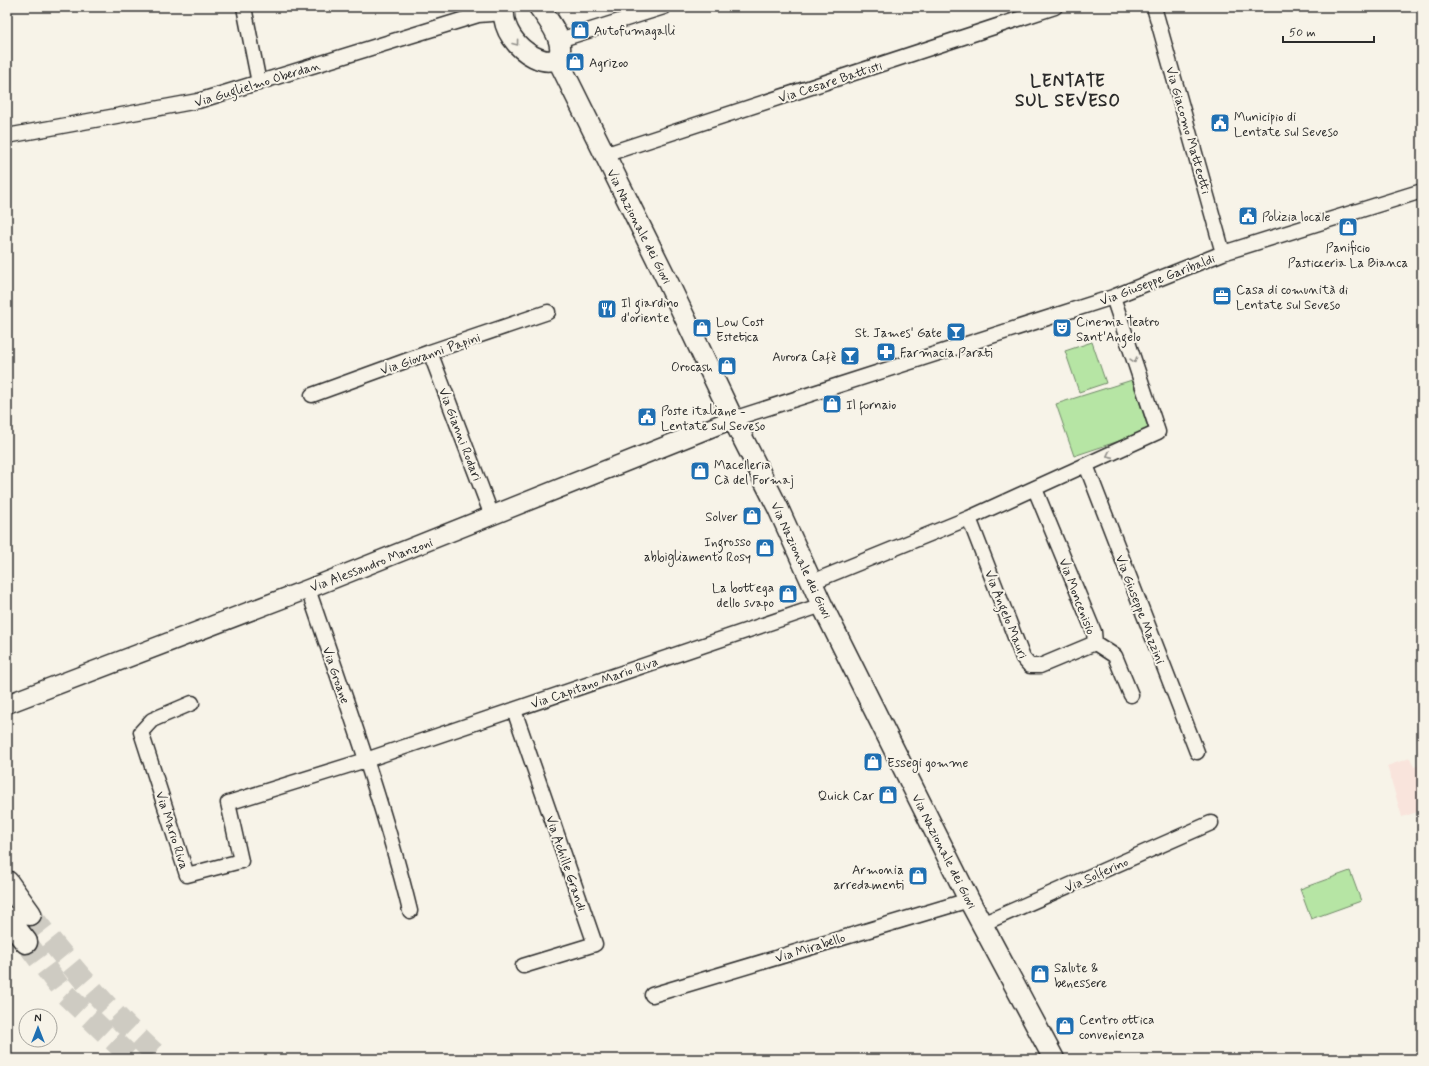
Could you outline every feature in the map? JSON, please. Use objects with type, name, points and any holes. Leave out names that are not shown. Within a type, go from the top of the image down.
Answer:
[{"type":"highway","points":[[7,882],[30,914]]},
{"type":"highway","points":[[7,918],[26,942]]},
{"type":"main road","name":"Via Nazionale dei Giovi","points":[[539,7],[604,155],[667,280],[822,605],[969,900],[1054,1059]]},
{"type":"main road","points":[[504,10],[511,36],[519,47],[534,58],[543,61],[550,61],[558,49]]},
{"type":"street","points":[[244,7],[259,83]]},
{"type":"street","points":[[558,49],[664,7]]},
{"type":"street","name":"Via Cesare Battisti","points":[[604,155],[1055,7]]},
{"type":"street","name":"Via Giacomo Matteotti","points":[[1154,7],[1223,254]]},
{"type":"street","name":"Via Guglielmo Oberdan","points":[[7,136],[198,102],[478,15],[504,10]]},
{"type":"street","name":"Via Giuseppe Garibaldi","points":[[733,419],[1113,297],[1223,254],[1422,192]]},
{"type":"street","points":[[812,582],[969,518],[1158,432],[1113,297]]},
{"type":"street","name":"Via Giovanni Papini","points":[[312,395],[430,352],[548,312]]},
{"type":"street","name":"Via Gianni Rodari","points":[[430,352],[492,516]]},
{"type":"street","name":"Via Alessandro Manzoni","points":[[7,704],[16,699],[308,589],[733,419]]},
{"type":"street","name":"Via Giuseppe Mazzini","points":[[1086,465],[1197,752]]},
{"type":"street","name":"Via Moncenisio","points":[[1034,489],[1094,632],[1095,643],[1115,656],[1131,694]]},
{"type":"street","name":"Via Angelo Mauri","points":[[969,518],[1023,658],[1030,666],[1040,666],[1095,643]]},
{"type":"street","name":"Via Groane","points":[[308,589],[366,760],[397,859],[410,911]]},
{"type":"street","name":"Via Capitano Mario Riva","points":[[366,760],[822,605]]},
{"type":"street","name":"Via Mario Riva","points":[[192,703],[152,720],[141,732],[187,875],[241,861],[228,803],[366,760]]},
{"type":"street","name":"Via Achille Grandi","points":[[514,710],[595,944],[523,966]]},
{"type":"street","name":"Via Solferino","points":[[982,924],[1211,823]]},
{"type":"street","name":"Via Mirabello","points":[[652,995],[969,900]]},
{"type":"shaded area","points":[[1410,758],[1414,767],[1422,764],[1422,818],[1420,811],[1402,817],[1387,766]]},
{"type":"green space","points":[[1092,342],[1106,383],[1079,392],[1065,351]]},
{"type":"green space","points":[[1132,380],[1149,431],[1074,456],[1056,404]]},
{"type":"green space","points":[[1350,871],[1361,901],[1311,919],[1300,889]]},
{"type":"tunnel","points":[[30,914],[92,990],[125,1025],[161,1059]]},
{"type":"tunnel","points":[[26,942],[65,994],[133,1059]]},
{"type":"place","name":"Autofumagalli","points":[[580,30]]},
{"type":"place","name":"Agrizoo","points":[[575,62]]},
{"type":"place","name":"Municipio di Lentate sul Seveso","points":[[1220,123]]},
{"type":"place","name":"Polizia locale","points":[[1248,216]]},
{"type":"place","name":"Panificio Pasticceria La Bianca","points":[[1348,227]]},
{"type":"place","name":"Casa di comunità di Lentate sul Seveso","points":[[1222,296]]},
{"type":"place","name":"Il giardino d'oriente","points":[[607,309]]},
{"type":"place","name":"Low Cost Estetica","points":[[702,328]]},
{"type":"place","name":"Cinema Teatro Sant'Angelo","points":[[1062,328]]},
{"type":"place","name":"St. James' Gate","points":[[956,332]]},
{"type":"place","name":"Farmacia Parati","points":[[886,352]]},
{"type":"place","name":"Aurora Cafè","points":[[850,356]]},
{"type":"place","name":"Orocash","points":[[727,366]]},
{"type":"place","name":"Il fornaio","points":[[832,404]]},
{"type":"place","name":"Poste italiane - Lentate sul Seveso","points":[[647,417]]},
{"type":"place","name":"Macelleria Cà del Formaj","points":[[700,471]]},
{"type":"place","name":"Solver","points":[[752,516]]},
{"type":"place","name":"Ingrosso abbigliamento Rosy","points":[[765,548]]},
{"type":"place","name":"La bottega dello svapo","points":[[788,594]]},
{"type":"place","name":"Essegi gomme","points":[[873,762]]},
{"type":"place","name":"Quick Car","points":[[888,795]]},
{"type":"place","name":"Armonia arredamenti","points":[[918,876]]},
{"type":"place","name":"Salute & benessere","points":[[1040,974]]},
{"type":"place","name":"Centro ottica convenienza","points":[[1065,1026]]},
{"type":"district","name":"LENTATE SUL SEVESO","points":[[1068,90]]}]
